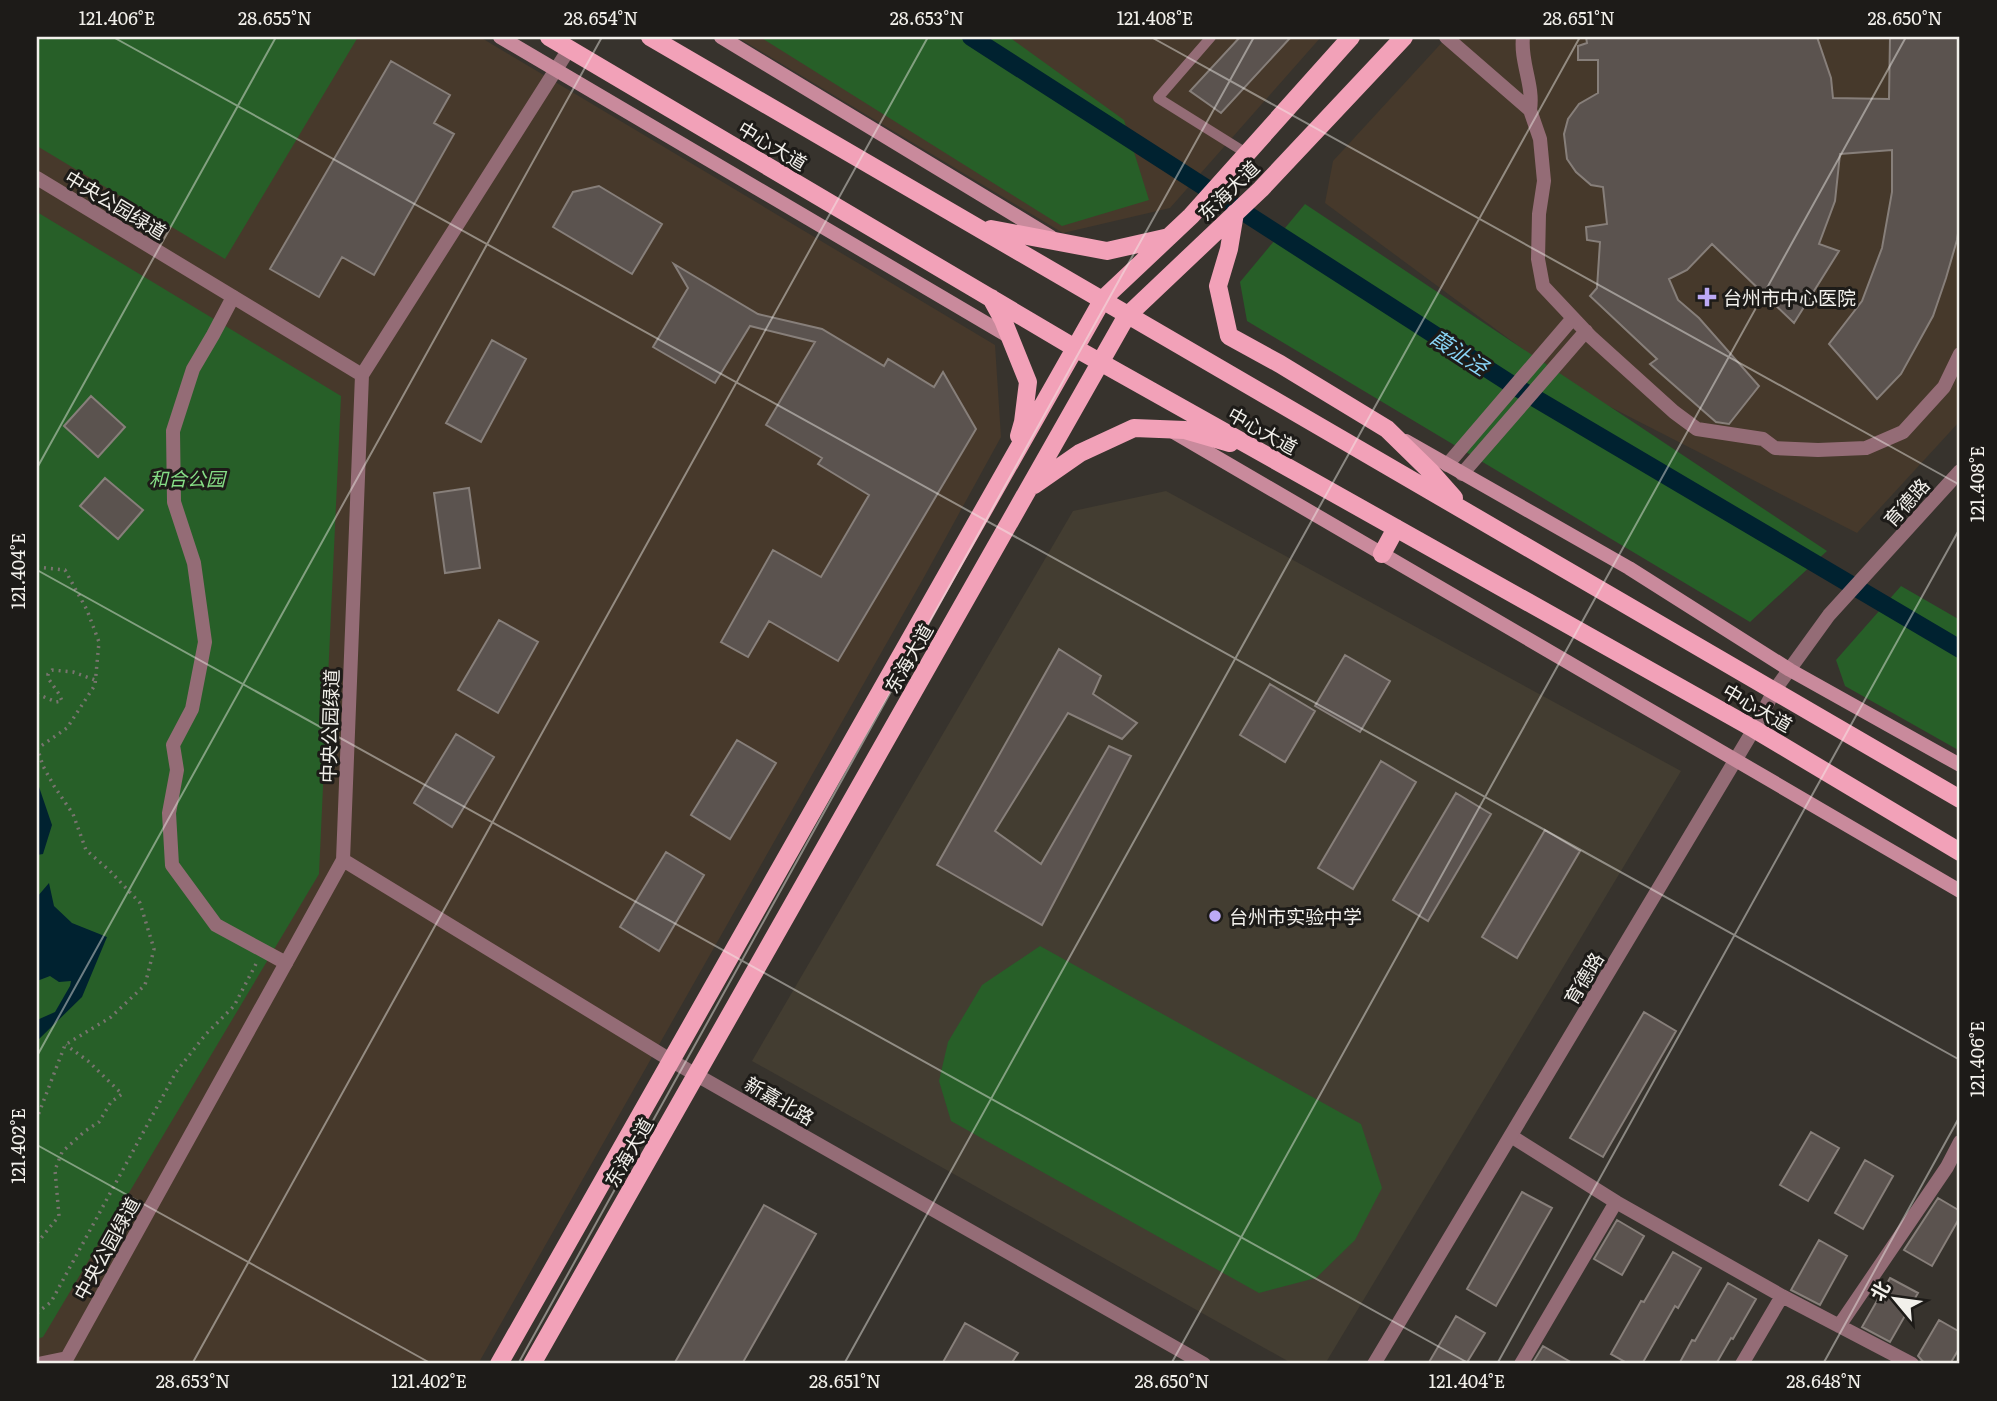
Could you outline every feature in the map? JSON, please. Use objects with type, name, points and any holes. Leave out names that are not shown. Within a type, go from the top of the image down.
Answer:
[{"type":"main road","points":[[500,37],[1008,336]]},
{"type":"main road","name":"中心大道","points":[[549,37],[1075,348],[1755,729],[1960,852]]},
{"type":"main road","name":"中心大道","points":[[650,37],[1960,799]]},
{"type":"main road","points":[[721,37],[1055,240]]},
{"type":"main road","name":"东海大道","points":[[499,1364],[1103,299],[1191,216],[1351,37]]},
{"type":"main road","name":"东海大道","points":[[532,1364],[1128,315],[1261,189],[1404,37]]},
{"type":"main road","points":[[1236,213],[1218,286],[1228,336],[1462,474],[1629,568],[1790,670],[1960,765]]},
{"type":"main road","points":[[979,227],[1107,251],[1169,237]]},
{"type":"main road","points":[[991,298],[1003,320],[1028,382],[1024,422],[1010,464]]},
{"type":"main road","points":[[1028,489],[1080,453],[1134,428],[1185,430],[1259,451]]},
{"type":"main road","points":[[1168,429],[1960,891]]},
{"type":"main road","points":[[1387,429],[1466,511]]},
{"type":"main road","points":[[1382,554],[1396,528]]},
{"type":"street","points":[[1446,37],[1530,110]]},
{"type":"street","points":[[1523,37],[1522,47],[1532,96],[1530,110],[1540,139],[1545,181],[1539,214],[1538,258],[1543,286],[1586,331],[1674,412],[1697,429],[1763,439],[1775,448],[1866,448],[1903,432],[1944,387],[1960,354]]},
{"type":"street","points":[[362,375],[569,48]]},
{"type":"street","name":"中央公园绿道","points":[[37,178],[362,375],[343,860],[72,1361],[38,1364]]},
{"type":"street","points":[[233,296],[193,369],[173,431],[174,502],[194,564],[205,642],[192,709],[173,745],[177,770],[169,813],[172,865],[216,925],[286,963]]},
{"type":"street","points":[[1447,465],[1573,318]]},
{"type":"street","points":[[1462,474],[1586,331]]},
{"type":"street","name":"育德路","points":[[1374,1364],[1755,729],[1774,691],[1829,615],[1960,471]]},
{"type":"street","name":"新嘉北路","points":[[343,860],[672,1060],[1204,1364]]},
{"type":"street","points":[[1511,1136],[1616,1202],[1782,1296],[1912,1364]]},
{"type":"street","points":[[1839,1326],[1947,1167],[1960,1142]]},
{"type":"street","points":[[1947,1167],[1960,1175]]},
{"type":"street","points":[[1521,1364],[1616,1202]]},
{"type":"street","points":[[1742,1364],[1782,1296]]},
{"type":"lane","points":[[1211,37],[1158,98],[1246,153]]},
{"type":"path","points":[[37,567],[65,570],[87,610],[99,642],[95,685],[67,729],[37,748],[48,776],[73,814],[86,850],[140,903],[153,949],[145,985],[111,1017],[65,1045],[37,1118]]},
{"type":"path","points":[[37,694],[56,702],[62,701],[48,678],[52,670],[73,672],[95,680]]},
{"type":"path","points":[[37,1314],[51,1302],[176,1072],[206,1034],[234,1006],[263,951]]},
{"type":"path","points":[[37,1243],[59,1216],[55,1170],[62,1152],[99,1122],[111,1102],[122,1094],[88,1061],[65,1045]]},
{"type":"shaded area","points":[[37,37],[480,37],[995,345],[1001,437],[478,1364],[37,1364]]},
{"type":"shaded area","points":[[737,37],[1321,37],[1170,208],[1063,233]]},
{"type":"shaded area","name":"台州市中心医院","points":[[1447,37],[1960,37],[1960,421],[1857,533],[1581,392],[1325,203],[1333,161]]},
{"type":"shaded area","name":"台州市实验中学","points":[[1166,491],[1681,771],[1325,1364],[1293,1364],[752,1061],[1073,511]]},
{"type":"green space","points":[[37,37],[358,37],[225,259],[37,146]]},
{"type":"green space","points":[[760,37],[1009,37],[1124,120],[1149,200],[1062,226]]},
{"type":"green space","points":[[1305,204],[1827,551],[1750,622],[1247,321],[1240,282]]},
{"type":"green space","name":"和合公园","points":[[37,212],[341,396],[319,874],[43,1337],[37,1339]]},
{"type":"green space","points":[[1901,586],[1960,620],[1960,751],[1845,686],[1836,660]]},
{"type":"green space","points":[[1040,946],[1361,1124],[1382,1188],[1355,1240],[1316,1278],[1259,1293],[951,1121],[939,1081],[948,1042],[982,985]]},
{"type":"water","points":[[37,781],[52,825],[43,854],[37,855]]},
{"type":"water","points":[[49,883],[54,906],[72,923],[107,937],[82,997],[37,1041],[37,1020],[55,1012],[71,981],[59,982],[50,976],[37,981],[37,897]]},
{"type":"building","points":[[1240,37],[1291,37],[1221,113],[1190,91]]},
{"type":"building","points":[[1586,37],[1817,37],[1831,78],[1833,98],[1889,99],[1890,37],[1960,37],[1960,220],[1957,240],[1933,316],[1901,374],[1877,399],[1829,344],[1862,301],[1882,248],[1892,192],[1892,150],[1840,154],[1835,201],[1819,244],[1839,251],[1794,323],[1712,244],[1687,270],[1669,279],[1678,300],[1699,318],[1759,386],[1729,424],[1716,422],[1650,364],[1657,359],[1590,296],[1597,288],[1600,242],[1587,240],[1586,227],[1607,224],[1603,187],[1591,185],[1576,172],[1567,159],[1564,134],[1568,119],[1579,104],[1598,93],[1598,60],[1578,60],[1578,46],[1587,43]]},
{"type":"building","points":[[391,61],[450,95],[434,123],[454,134],[374,275],[342,257],[319,297],[270,269]]},
{"type":"building","points":[[599,186],[662,224],[632,274],[553,227],[573,192]]},
{"type":"building","points":[[674,264],[758,314],[822,329],[884,366],[888,359],[934,387],[943,372],[976,429],[838,661],[769,621],[748,657],[721,642],[773,550],[821,577],[869,495],[818,464],[822,458],[766,425],[815,342],[750,326],[715,383],[653,347],[688,288]]},
{"type":"building","points":[[492,340],[526,359],[481,442],[446,423]]},
{"type":"building","points":[[91,396],[125,427],[98,457],[64,426]]},
{"type":"building","points":[[105,478],[143,510],[118,539],[80,506]]},
{"type":"building","points":[[469,488],[480,568],[445,573],[434,493]]},
{"type":"building","points":[[499,620],[538,642],[498,713],[458,690]]},
{"type":"building","points":[[1059,649],[1101,676],[1093,694],[1137,723],[1122,739],[1068,713],[995,831],[1041,864],[1109,746],[1131,756],[1042,925],[937,865]]},
{"type":"building","points":[[1345,655],[1390,681],[1360,732],[1315,706]]},
{"type":"building","points":[[1270,684],[1315,711],[1285,762],[1240,735]]},
{"type":"building","points":[[456,734],[494,757],[452,827],[414,803]]},
{"type":"building","points":[[737,740],[776,763],[730,839],[691,815]]},
{"type":"building","points":[[1381,761],[1416,782],[1353,889],[1318,868]]},
{"type":"building","points":[[1456,793],[1491,814],[1428,921],[1393,900]]},
{"type":"building","points":[[1545,830],[1580,851],[1517,958],[1482,937]]},
{"type":"building","points":[[666,852],[704,875],[659,951],[620,927]]},
{"type":"building","points":[[1644,1012],[1676,1031],[1603,1157],[1570,1138]]},
{"type":"building","points":[[1811,1132],[1839,1148],[1808,1201],[1780,1185]]},
{"type":"building","points":[[1865,1160],[1893,1176],[1863,1229],[1835,1213]]},
{"type":"building","points":[[1522,1192],[1552,1208],[1496,1306],[1467,1289]]},
{"type":"building","points":[[1938,1198],[1960,1211],[1960,1217],[1932,1266],[1904,1250]]},
{"type":"building","points":[[764,1205],[816,1234],[742,1364],[674,1364]]},
{"type":"building","points":[[1617,1220],[1644,1236],[1622,1275],[1594,1259]]},
{"type":"building","points":[[1819,1240],[1847,1256],[1820,1305],[1791,1290]]},
{"type":"building","points":[[1673,1252],[1701,1268],[1678,1308],[1675,1306],[1642,1364],[1629,1364],[1611,1354]]},
{"type":"building","points":[[1890,1278],[1918,1293],[1890,1342],[1862,1327]]},
{"type":"building","points":[[1728,1283],[1756,1299],[1733,1339],[1731,1338],[1716,1364],[1679,1364],[1692,1340],[1695,1341]]},
{"type":"building","points":[[1456,1316],[1485,1333],[1466,1364],[1428,1364]]},
{"type":"building","points":[[1939,1320],[1960,1332],[1960,1347],[1950,1364],[1925,1364],[1918,1356]]},
{"type":"building","points":[[965,1323],[1018,1353],[1011,1364],[942,1364]]},
{"type":"building","points":[[1543,1346],[1574,1364],[1532,1364]]},
{"type":"waterway","name":"葭沚泾","points":[[971,37],[1511,384],[1960,649]]},
{"type":"place","name":"台州市中心医院","points":[[1707,297]]},
{"type":"place","name":"台州市实验中学","points":[[1215,916]]}]
